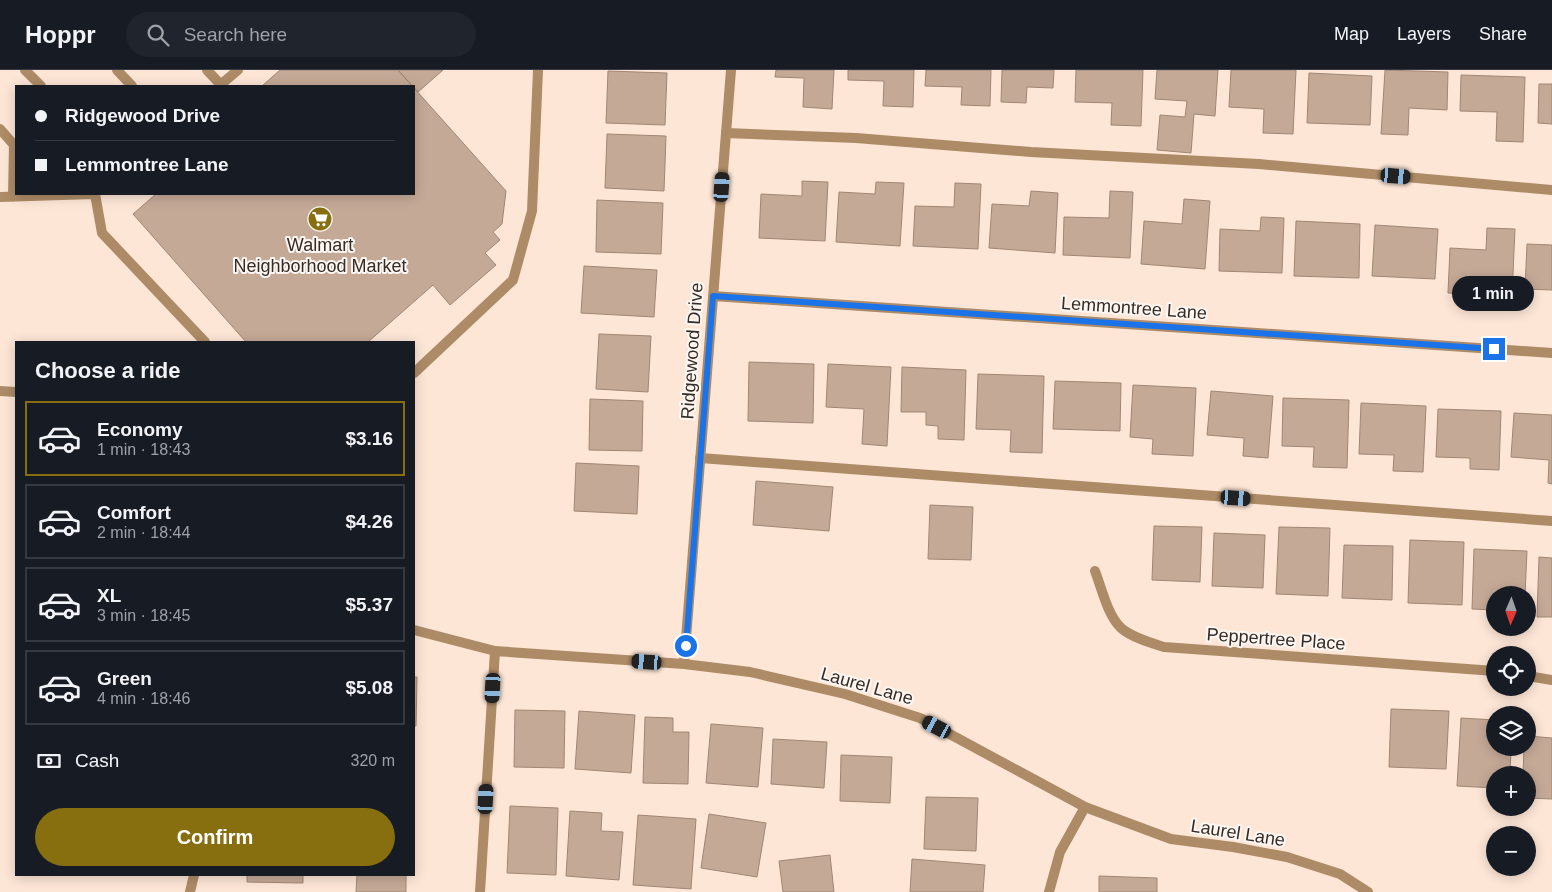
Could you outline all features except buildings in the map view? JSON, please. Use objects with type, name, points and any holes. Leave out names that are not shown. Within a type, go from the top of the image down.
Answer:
[{"type":"street","points":[[26,70],[39,85]]},
{"type":"street","points":[[117,70],[131,85]]},
{"type":"street","points":[[207,70],[219,85]]},
{"type":"street","points":[[221,85],[238,70]]},
{"type":"street","points":[[415,372],[513,280],[532,211],[538,70]]},
{"type":"street","name":"Ridgewood Drive","points":[[684,664],[731,70]]},
{"type":"street","points":[[0,129],[14,145],[12,197]]},
{"type":"street","points":[[726,132],[856,138],[1031,152],[1259,164],[1552,190]]},
{"type":"street","points":[[0,197],[67,195]]},
{"type":"street","points":[[94,195],[102,233],[204,341]]},
{"type":"street","name":"Lemmontree Lane","points":[[713,296],[1552,353]]},
{"type":"street","points":[[0,391],[15,392]]},
{"type":"street","points":[[700,458],[1552,521]]},
{"type":"street","name":"Peppertree Place","points":[[1095,571],[1109,610],[1122,628],[1147,642],[1164,647],[1486,670]]},
{"type":"street","name":"Laurel Lane","points":[[415,630],[495,651],[684,664],[750,672],[844,694],[920,718],[1085,807],[1171,839],[1287,856],[1340,874],[1368,892]]},
{"type":"street","points":[[480,892],[495,651]]},
{"type":"street","points":[[1536,677],[1552,680]]},
{"type":"street","points":[[1049,892],[1060,852],[1085,807]]},
{"type":"street","points":[[190,892],[194,876]]},
{"type":"place","name":"Walmart Neighborhood Market","points":[[320,219]]},
{"type":"route","points":[[686,646],[713,296],[1494,349]]}]
